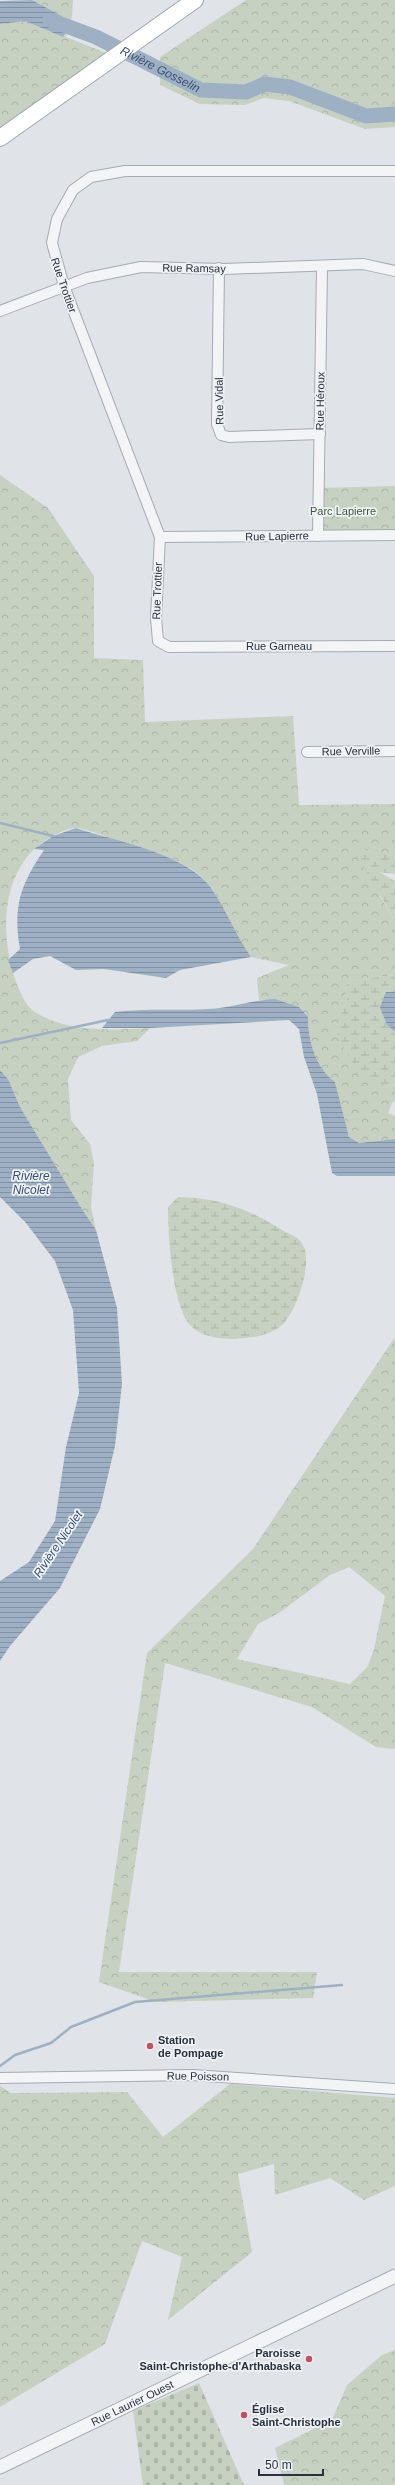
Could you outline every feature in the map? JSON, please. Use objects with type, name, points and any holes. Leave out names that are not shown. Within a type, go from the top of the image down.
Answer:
[{"type":"main road","points":[[0,138],[195,0]]},
{"type":"street","name":"Rue Trottier","points":[[163,645],[158,641],[156,634],[160,537],[53,255],[53,228],[73,190],[91,177],[125,171],[395,171]]},
{"type":"street","name":"Rue Ramsay","points":[[0,311],[64,286],[105,274],[141,267],[219,268],[363,264],[395,271]]},
{"type":"street","name":"Rue Héroux","points":[[318,536],[322,266]]},
{"type":"street","name":"Rue Vidal","points":[[219,268],[217,424],[221,435],[229,437],[320,434]]},
{"type":"street","name":"Rue Lapierre","points":[[160,537],[395,535]]},
{"type":"street","name":"Rue Garneau","points":[[163,645],[169,647],[395,646]]},
{"type":"street","name":"Rue Verville","points":[[308,752],[395,750]]},
{"type":"street","name":"Rue Poisson","points":[[0,2078],[192,2075],[395,2089]]},
{"type":"street","name":"Rue Laurier Ouest","points":[[0,2467],[395,2276]]},
{"type":"green space","points":[[32,0],[73,0],[72,16],[66,37],[106,53],[0,129],[0,24],[25,21],[63,37],[62,16]]},
{"type":"green space","points":[[246,0],[395,0],[395,127],[365,129],[289,101],[264,98],[245,105],[200,104],[160,85],[160,57]]},
{"type":"green space","points":[[0,475],[48,508],[94,576],[94,658],[143,660],[145,722],[293,716],[299,805],[395,804],[395,854],[375,854],[363,849],[381,898],[395,921],[395,975],[353,980],[345,986],[347,1002],[338,1016],[386,1087],[395,1084],[395,1101],[392,1103],[388,1113],[395,1116],[395,1139],[359,1143],[349,1137],[335,1082],[322,1069],[311,1044],[308,1017],[292,1005],[280,1001],[259,1000],[257,978],[289,965],[251,957],[244,947],[220,901],[197,873],[173,859],[128,845],[94,832],[76,828],[64,831],[43,842],[29,855],[18,870],[11,888],[7,906],[6,926],[7,945],[16,982],[26,1003],[35,1012],[48,1019],[76,1027],[91,1029],[150,1028],[137,1041],[102,1046],[78,1057],[68,1079],[71,1120],[90,1144],[94,1163],[91,1207],[96,1230],[20,1107],[8,1079],[0,1070]]},
{"type":"green space","name":"Parc Lapierre","points":[[395,486],[395,535],[318,536],[319,488]]},
{"type":"green space","points":[[362,849],[375,854],[395,854],[395,874],[379,872],[395,881],[395,921],[358,857]]},
{"type":"green space","points":[[395,975],[395,992],[386,992],[387,1025],[395,1032],[395,1084],[386,1087],[354,1065],[338,1038],[338,1016],[347,1002],[345,986],[353,980]]},
{"type":"green space","points":[[178,1197],[221,1202],[234,1206],[258,1217],[300,1240],[305,1250],[305,1272],[299,1296],[294,1308],[283,1324],[272,1332],[252,1337],[232,1339],[204,1334],[194,1329],[190,1325],[179,1302],[170,1251],[168,1207]]},
{"type":"green space","points":[[395,1337],[395,1749],[376,1747],[312,1707],[165,1663],[119,1972],[317,1972],[313,1998],[156,2002],[99,1982],[147,1653],[253,1549]],"holes":[[[349,1567],[385,1596],[374,1649],[368,1666],[350,1684],[237,1659],[258,1624],[279,1613],[330,1575]]]},
{"type":"green space","points":[[230,2084],[395,2098],[395,2186],[364,2200],[330,2178],[275,2195],[274,2164],[238,2174],[252,2252],[168,2320],[182,2257],[142,2241],[105,2344],[0,2407],[0,2086],[11,2093],[127,2092],[163,2137]]},
{"type":"green space","points":[[395,2350],[395,2485],[284,2485],[275,2448],[332,2420],[347,2385],[382,2355]]},
{"type":"green space","points":[[199,2383],[244,2485],[143,2485],[133,2411]]},
{"type":"water","points":[[32,0],[62,16],[68,28],[63,37],[25,21],[0,24],[0,1]]},
{"type":"water","points":[[76,828],[150,850],[186,866],[200,876],[217,896],[240,940],[251,957],[180,970],[166,978],[104,969],[76,970],[50,956],[33,959],[13,973],[8,960],[20,949],[17,920],[20,897],[29,875],[44,850],[34,849],[53,836]]},
{"type":"water","points":[[386,992],[395,992],[395,1032],[387,1025],[380,1007]]},
{"type":"water","points":[[275,999],[299,1007],[308,1017],[311,1044],[322,1069],[335,1082],[349,1137],[359,1143],[395,1139],[395,1176],[337,1176],[332,1173],[317,1094],[304,1057],[299,1029],[289,1020],[150,1028],[102,1028],[115,1012],[138,1010],[208,1009]]},
{"type":"water","name":"Rivière Nicolet","points":[[0,1070],[8,1079],[20,1107],[96,1230],[117,1308],[122,1384],[115,1446],[100,1509],[60,1588],[10,1646],[0,1661],[0,1581],[29,1562],[55,1521],[66,1447],[79,1393],[73,1310],[55,1261],[26,1223],[0,1197]]},
{"type":"waterway","name":"Rivière Gosselin","points":[[50,20],[96,37],[201,90],[246,92],[265,84],[290,87],[366,116],[395,114]]},
{"type":"waterway","points":[[0,823],[53,836]]},
{"type":"waterway","points":[[0,1043],[108,1020]]},
{"type":"waterway","points":[[0,2066],[15,2055],[51,2043],[71,2027],[135,2002],[342,1985]]},
{"type":"place","name":"Station de Pompage","points":[[150,2046]]},
{"type":"place","name":"Paroisse Saint-Christophe-d'Arthabaska","points":[[309,2359]]},
{"type":"place","name":"Église Saint-Christophe","points":[[244,2415]]}]
